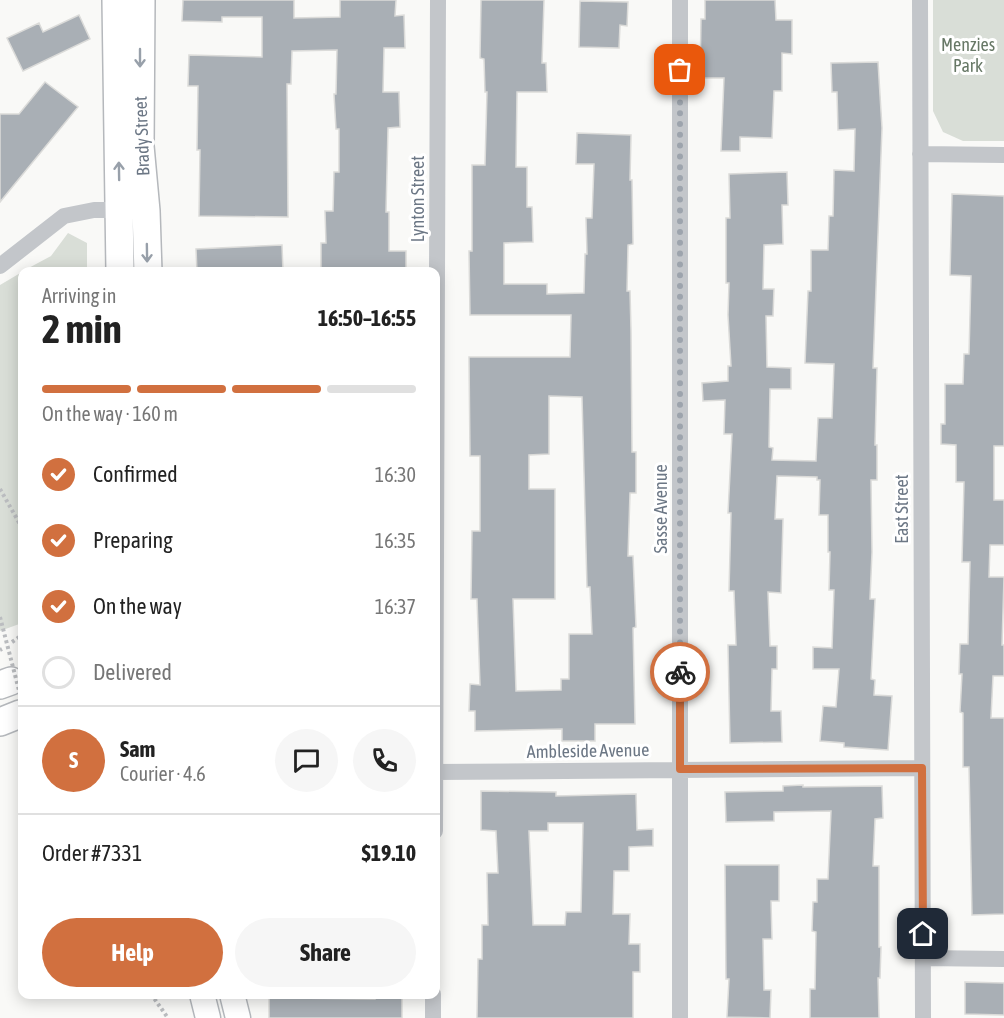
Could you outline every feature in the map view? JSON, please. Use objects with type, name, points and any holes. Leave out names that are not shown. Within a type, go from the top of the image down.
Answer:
[{"type":"main road","name":"Brady Street","points":[[116,0],[120,267]]},
{"type":"main road","name":"Brady Street","points":[[141,0],[140,146],[148,267]]},
{"type":"main road","points":[[203,999],[208,1018]]},
{"type":"main road","points":[[233,999],[238,1018]]},
{"type":"street","name":"Lynton Street","points":[[437,267],[438,0]]},
{"type":"street","name":"Sasse Avenue","points":[[680,0],[680,1018]]},
{"type":"street","name":"East Street","points":[[920,0],[923,1018]]},
{"type":"street","points":[[920,154],[1004,155]]},
{"type":"street","points":[[0,266],[64,216],[94,210],[146,211]]},
{"type":"street","name":"Ambleside Avenue","points":[[440,772],[922,768]]},
{"type":"street","points":[[923,958],[1004,959]]},
{"type":"street","points":[[433,999],[433,1018]]},
{"type":"path","points":[[0,489],[18,521]]},
{"type":"path","points":[[0,617],[11,677]]},
{"type":"path","points":[[11,677],[18,650]]},
{"type":"path","points":[[155,999],[168,1018]]},
{"type":"green space","name":"Menzies Park","points":[[933,0],[1004,0],[1004,141],[963,141],[943,132],[933,111]]},
{"type":"green space","points":[[68,233],[87,243],[87,267],[30,267],[51,256]]},
{"type":"green space","points":[[18,274],[18,624],[0,631],[0,285]]},
{"type":"building","points":[[183,0],[294,0],[294,18],[340,17],[340,0],[396,0],[395,16],[404,15],[405,48],[384,48],[383,92],[399,92],[400,127],[388,128],[386,212],[389,212],[389,251],[406,251],[406,267],[321,267],[321,243],[326,243],[325,211],[333,211],[334,172],[339,172],[339,129],[336,129],[334,94],[336,94],[337,50],[292,51],[291,84],[287,84],[288,217],[199,216],[198,86],[188,86],[189,55],[262,57],[262,17],[222,17],[222,22],[182,21]]},
{"type":"building","points":[[481,0],[544,0],[542,63],[546,63],[547,92],[517,92],[516,167],[527,167],[527,207],[532,207],[533,242],[504,243],[504,284],[547,284],[547,294],[584,293],[585,254],[587,254],[586,218],[592,218],[594,164],[576,164],[577,133],[631,135],[630,180],[632,180],[633,244],[628,245],[627,291],[630,291],[632,452],[636,452],[636,493],[630,493],[628,556],[633,556],[636,627],[633,628],[635,724],[595,724],[595,741],[562,741],[562,729],[475,731],[475,711],[469,711],[470,684],[480,685],[477,599],[471,599],[472,531],[480,531],[480,456],[470,456],[469,357],[570,357],[571,315],[470,315],[469,251],[472,251],[472,165],[485,165],[487,92],[485,92],[484,59],[480,58]],"holes":[[[549,396],[582,397],[587,587],[590,587],[592,634],[569,634],[569,679],[561,679],[561,690],[516,691],[513,599],[555,599],[555,489],[529,489],[529,455],[549,454]]]},
{"type":"building","points":[[705,0],[775,0],[776,20],[792,20],[792,54],[782,53],[782,91],[774,91],[772,138],[740,137],[740,151],[721,151],[724,78],[700,78],[701,19],[705,19]]},
{"type":"building","points":[[580,1],[628,2],[627,26],[620,25],[619,48],[579,47]]},
{"type":"building","points":[[79,15],[90,39],[23,71],[7,38],[39,23],[43,32]]},
{"type":"building","points":[[878,62],[882,128],[873,368],[877,368],[875,445],[877,445],[877,480],[871,480],[870,599],[875,599],[871,679],[875,680],[874,695],[892,696],[888,750],[844,747],[844,743],[820,741],[823,706],[836,707],[839,669],[813,669],[813,647],[832,648],[834,590],[829,590],[828,515],[819,515],[820,480],[817,480],[817,477],[777,476],[775,519],[783,519],[781,593],[768,592],[770,646],[777,646],[777,669],[772,669],[771,711],[781,711],[782,742],[730,743],[728,645],[736,645],[734,591],[729,591],[731,513],[728,513],[732,434],[724,434],[725,400],[703,401],[702,383],[728,381],[728,366],[731,366],[729,283],[726,283],[726,218],[730,218],[729,174],[787,172],[788,205],[782,205],[783,244],[764,245],[763,289],[774,289],[773,316],[766,316],[767,367],[791,368],[791,389],[770,389],[769,447],[773,448],[772,460],[816,461],[818,418],[832,418],[834,364],[805,363],[808,291],[811,291],[811,250],[828,250],[829,216],[833,216],[834,170],[854,171],[855,129],[838,130],[837,92],[832,92],[831,63]]},
{"type":"building","points":[[45,82],[78,107],[0,202],[0,114],[19,114]]},
{"type":"building","points":[[952,194],[1004,196],[1004,446],[994,446],[994,500],[1004,500],[1004,545],[990,545],[989,577],[1004,577],[1002,645],[1004,645],[1004,676],[993,676],[991,718],[1004,718],[1004,914],[972,915],[969,767],[963,767],[963,713],[960,712],[962,674],[959,674],[960,644],[968,644],[970,562],[962,562],[964,482],[956,482],[956,445],[941,444],[941,424],[945,424],[945,384],[963,384],[964,354],[969,354],[971,276],[950,275]]},
{"type":"building","points":[[282,245],[283,267],[197,267],[196,249]]},
{"type":"building","points":[[803,785],[803,787],[882,786],[883,818],[875,819],[873,866],[879,866],[879,947],[881,947],[880,978],[878,978],[879,1018],[810,1018],[810,989],[815,989],[816,932],[812,931],[813,902],[817,902],[817,879],[828,879],[831,811],[774,812],[774,821],[726,822],[725,792],[783,791],[783,786]]},
{"type":"building","points":[[481,791],[556,792],[556,796],[636,794],[637,830],[653,829],[653,846],[629,847],[629,871],[614,871],[613,914],[630,914],[629,944],[640,944],[640,972],[633,972],[633,1018],[477,1018],[478,959],[482,959],[482,925],[488,925],[487,873],[498,873],[496,831],[481,830]],"holes":[[[548,823],[583,823],[581,912],[566,912],[565,925],[533,925],[529,831],[548,831]]]},
{"type":"building","points":[[725,865],[779,865],[779,901],[771,901],[772,939],[763,939],[764,990],[771,990],[770,1018],[727,1017],[729,979],[726,979]]},
{"type":"building","points":[[965,982],[1004,983],[1004,1015],[965,1014]]},
{"type":"building","points":[[269,999],[402,999],[402,1018],[269,1018]]},
{"type":"way so far","points":[[680,70],[680,672]]},
{"type":"route","points":[[680,672],[680,769],[922,768],[923,934]]}]
